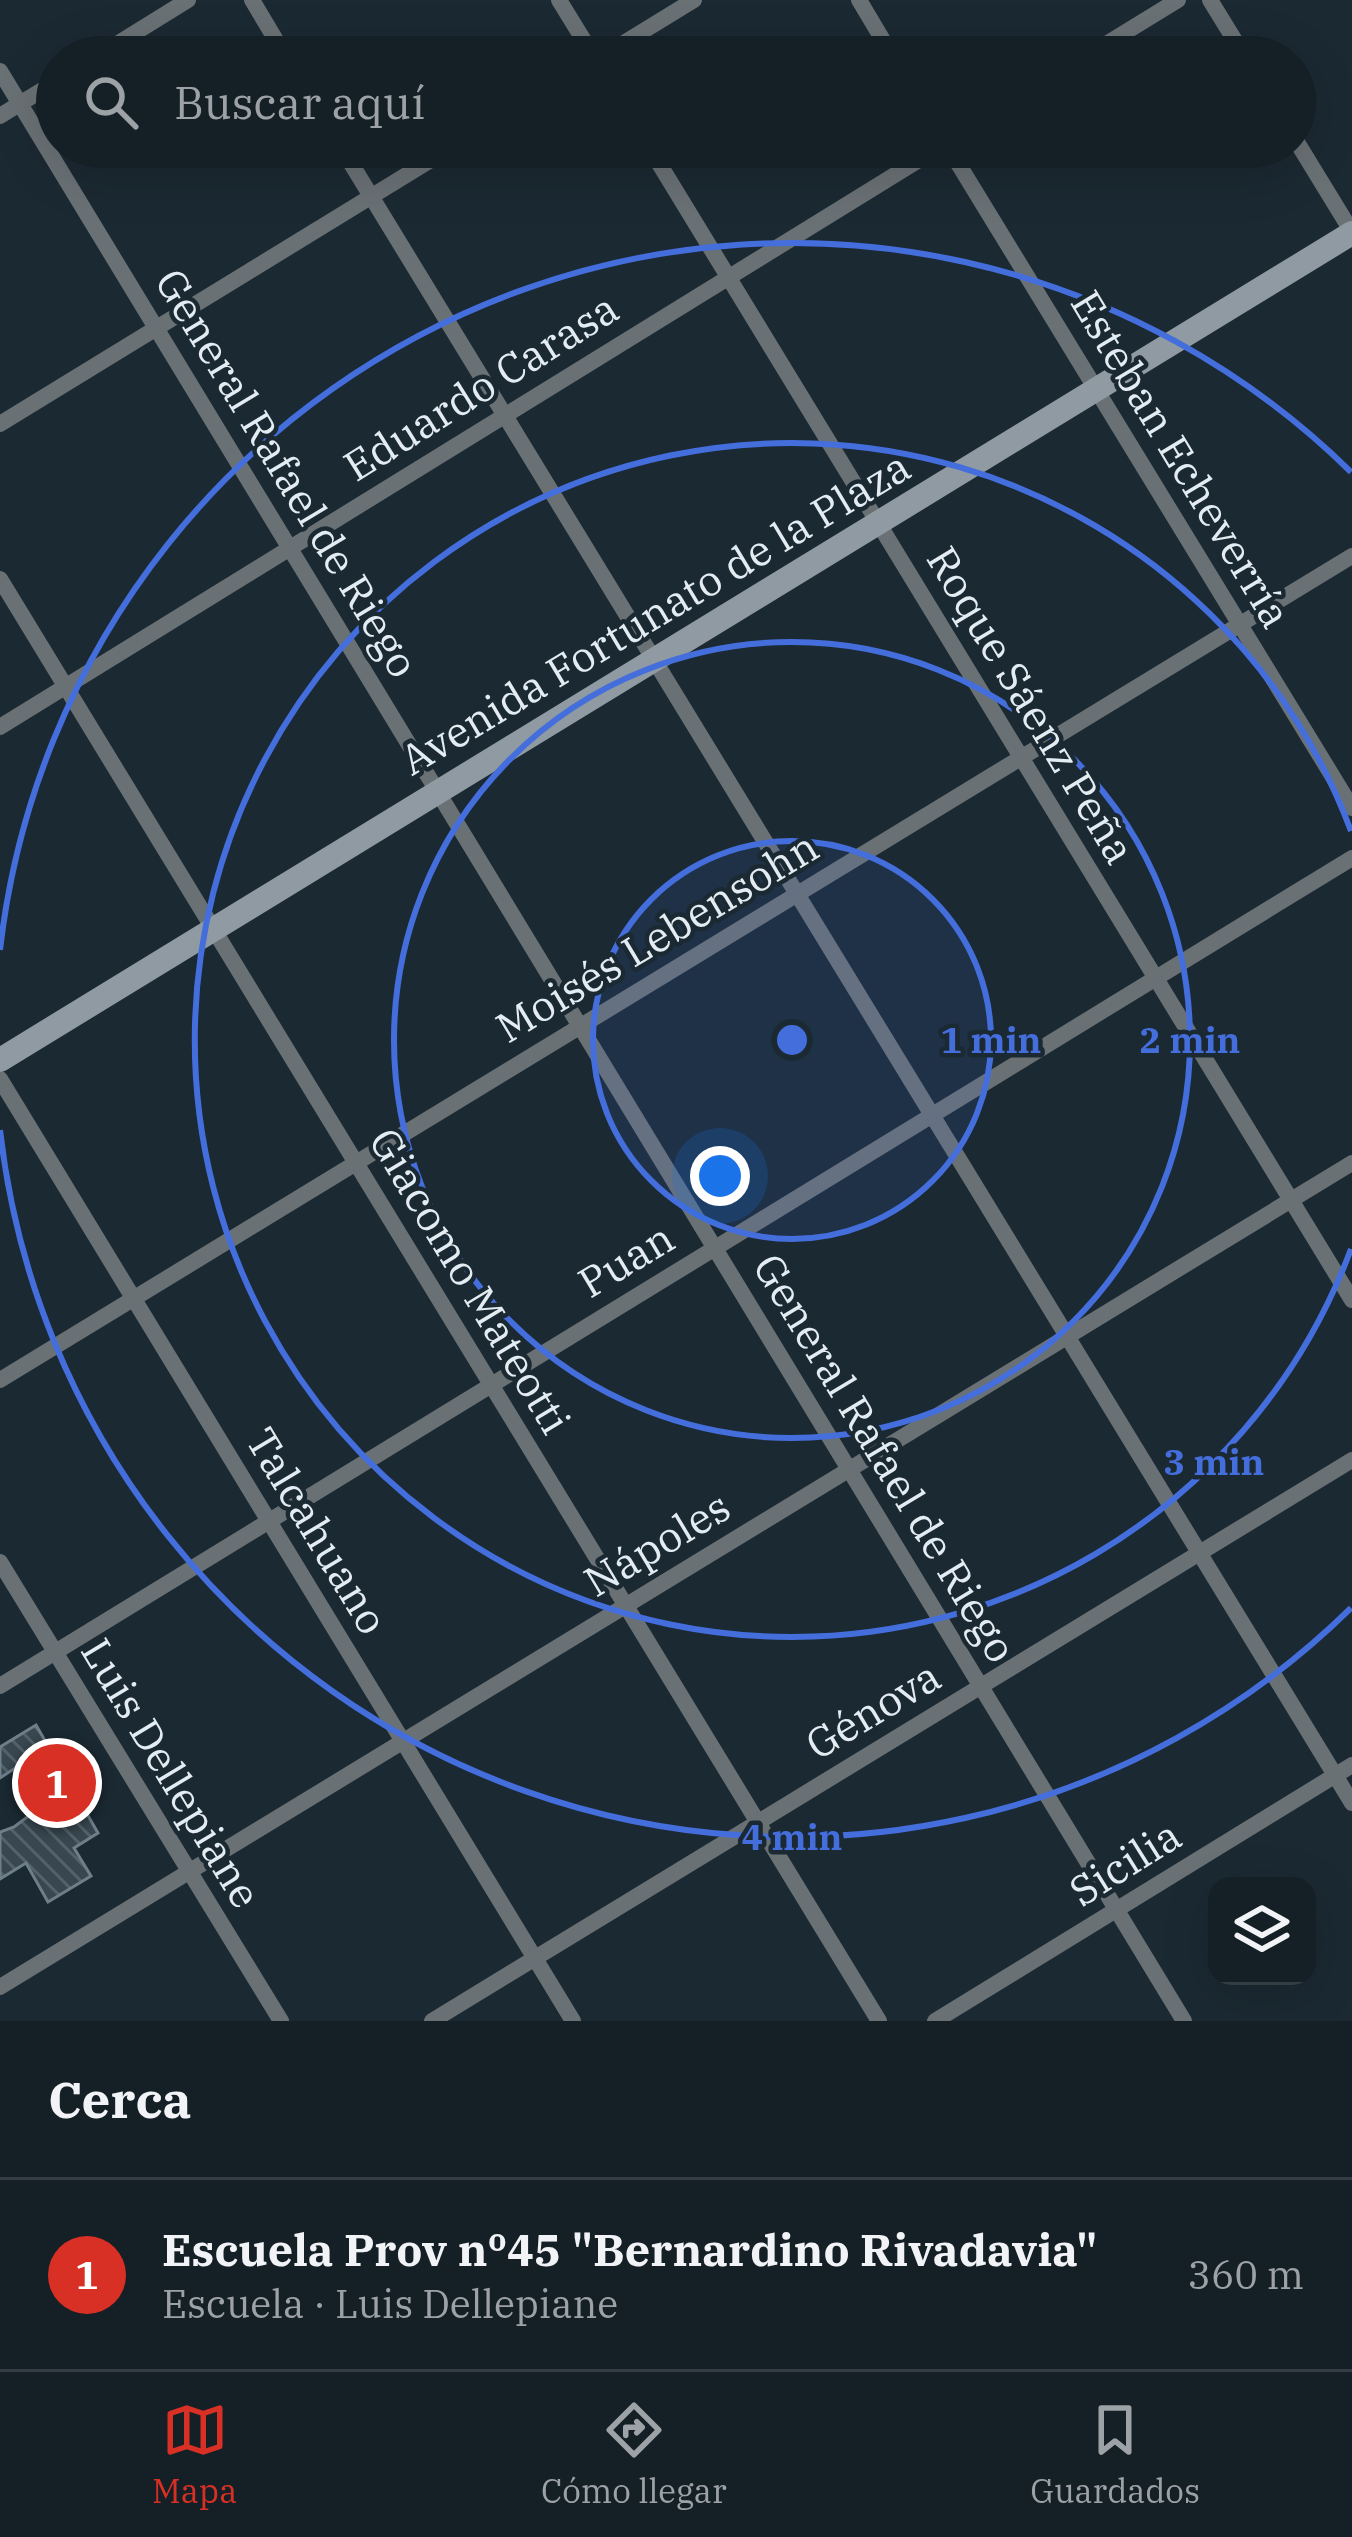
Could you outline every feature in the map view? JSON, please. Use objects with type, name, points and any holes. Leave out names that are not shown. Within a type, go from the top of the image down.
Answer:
[{"type":"main road","name":"Avenida Fortunato de la Plaza","points":[[0,1060],[1352,232]]},
{"type":"street","points":[[130,36],[188,0]]},
{"type":"street","points":[[252,0],[273,36]]},
{"type":"street","points":[[560,0],[584,36]]},
{"type":"street","points":[[633,36],[694,0]]},
{"type":"street","points":[[859,0],[880,36]]},
{"type":"street","points":[[1119,36],[1178,0]]},
{"type":"street","points":[[1210,0],[1232,36]]},
{"type":"street","name":"General Rafael de Riego","points":[[0,70],[36,130]]},
{"type":"street","points":[[0,116],[36,94]]},
{"type":"street","name":"General Rafael de Riego","points":[[59,168],[1184,2021]]},
{"type":"street","points":[[354,168],[1352,1803]]},
{"type":"street","points":[[0,424],[417,168]]},
{"type":"street","name":"Roque Sáenz Peña","points":[[662,168],[1352,1300]]},
{"type":"street","name":"Eduardo Carasa","points":[[0,728],[910,168]]},
{"type":"street","name":"Esteban Echeverría","points":[[957,168],[1352,808]]},
{"type":"street","points":[[1313,168],[1352,232]]},
{"type":"street","name":"Moisés Lebensohn","points":[[0,1380],[1352,556]]},
{"type":"street","name":"Giacomo Mateotti","points":[[0,578],[879,2021]]},
{"type":"street","name":"Puan","points":[[0,1686],[1352,858]]},
{"type":"street","name":"Talcahuano","points":[[0,1078],[572,2021]]},
{"type":"street","name":"Nápoles","points":[[0,1987],[1352,1163]]},
{"type":"street","name":"Génova","points":[[432,2021],[1352,1460]]},
{"type":"street","name":"Luis Dellepiane","points":[[0,1562],[281,2021]]},
{"type":"street","name":"Sicilia","points":[[934,2021],[1352,1766]]},
{"type":"building","points":[[36,1725],[98,1833],[74,1848],[91,1876],[48,1902],[26,1863],[0,1879],[0,1832],[54,1797],[29,1759],[0,1778],[0,1747]]},
{"type":"place","name":"Escuela Prov nº45 \"Bernardino Rivadavia\"","points":[[57,1783]]}]
